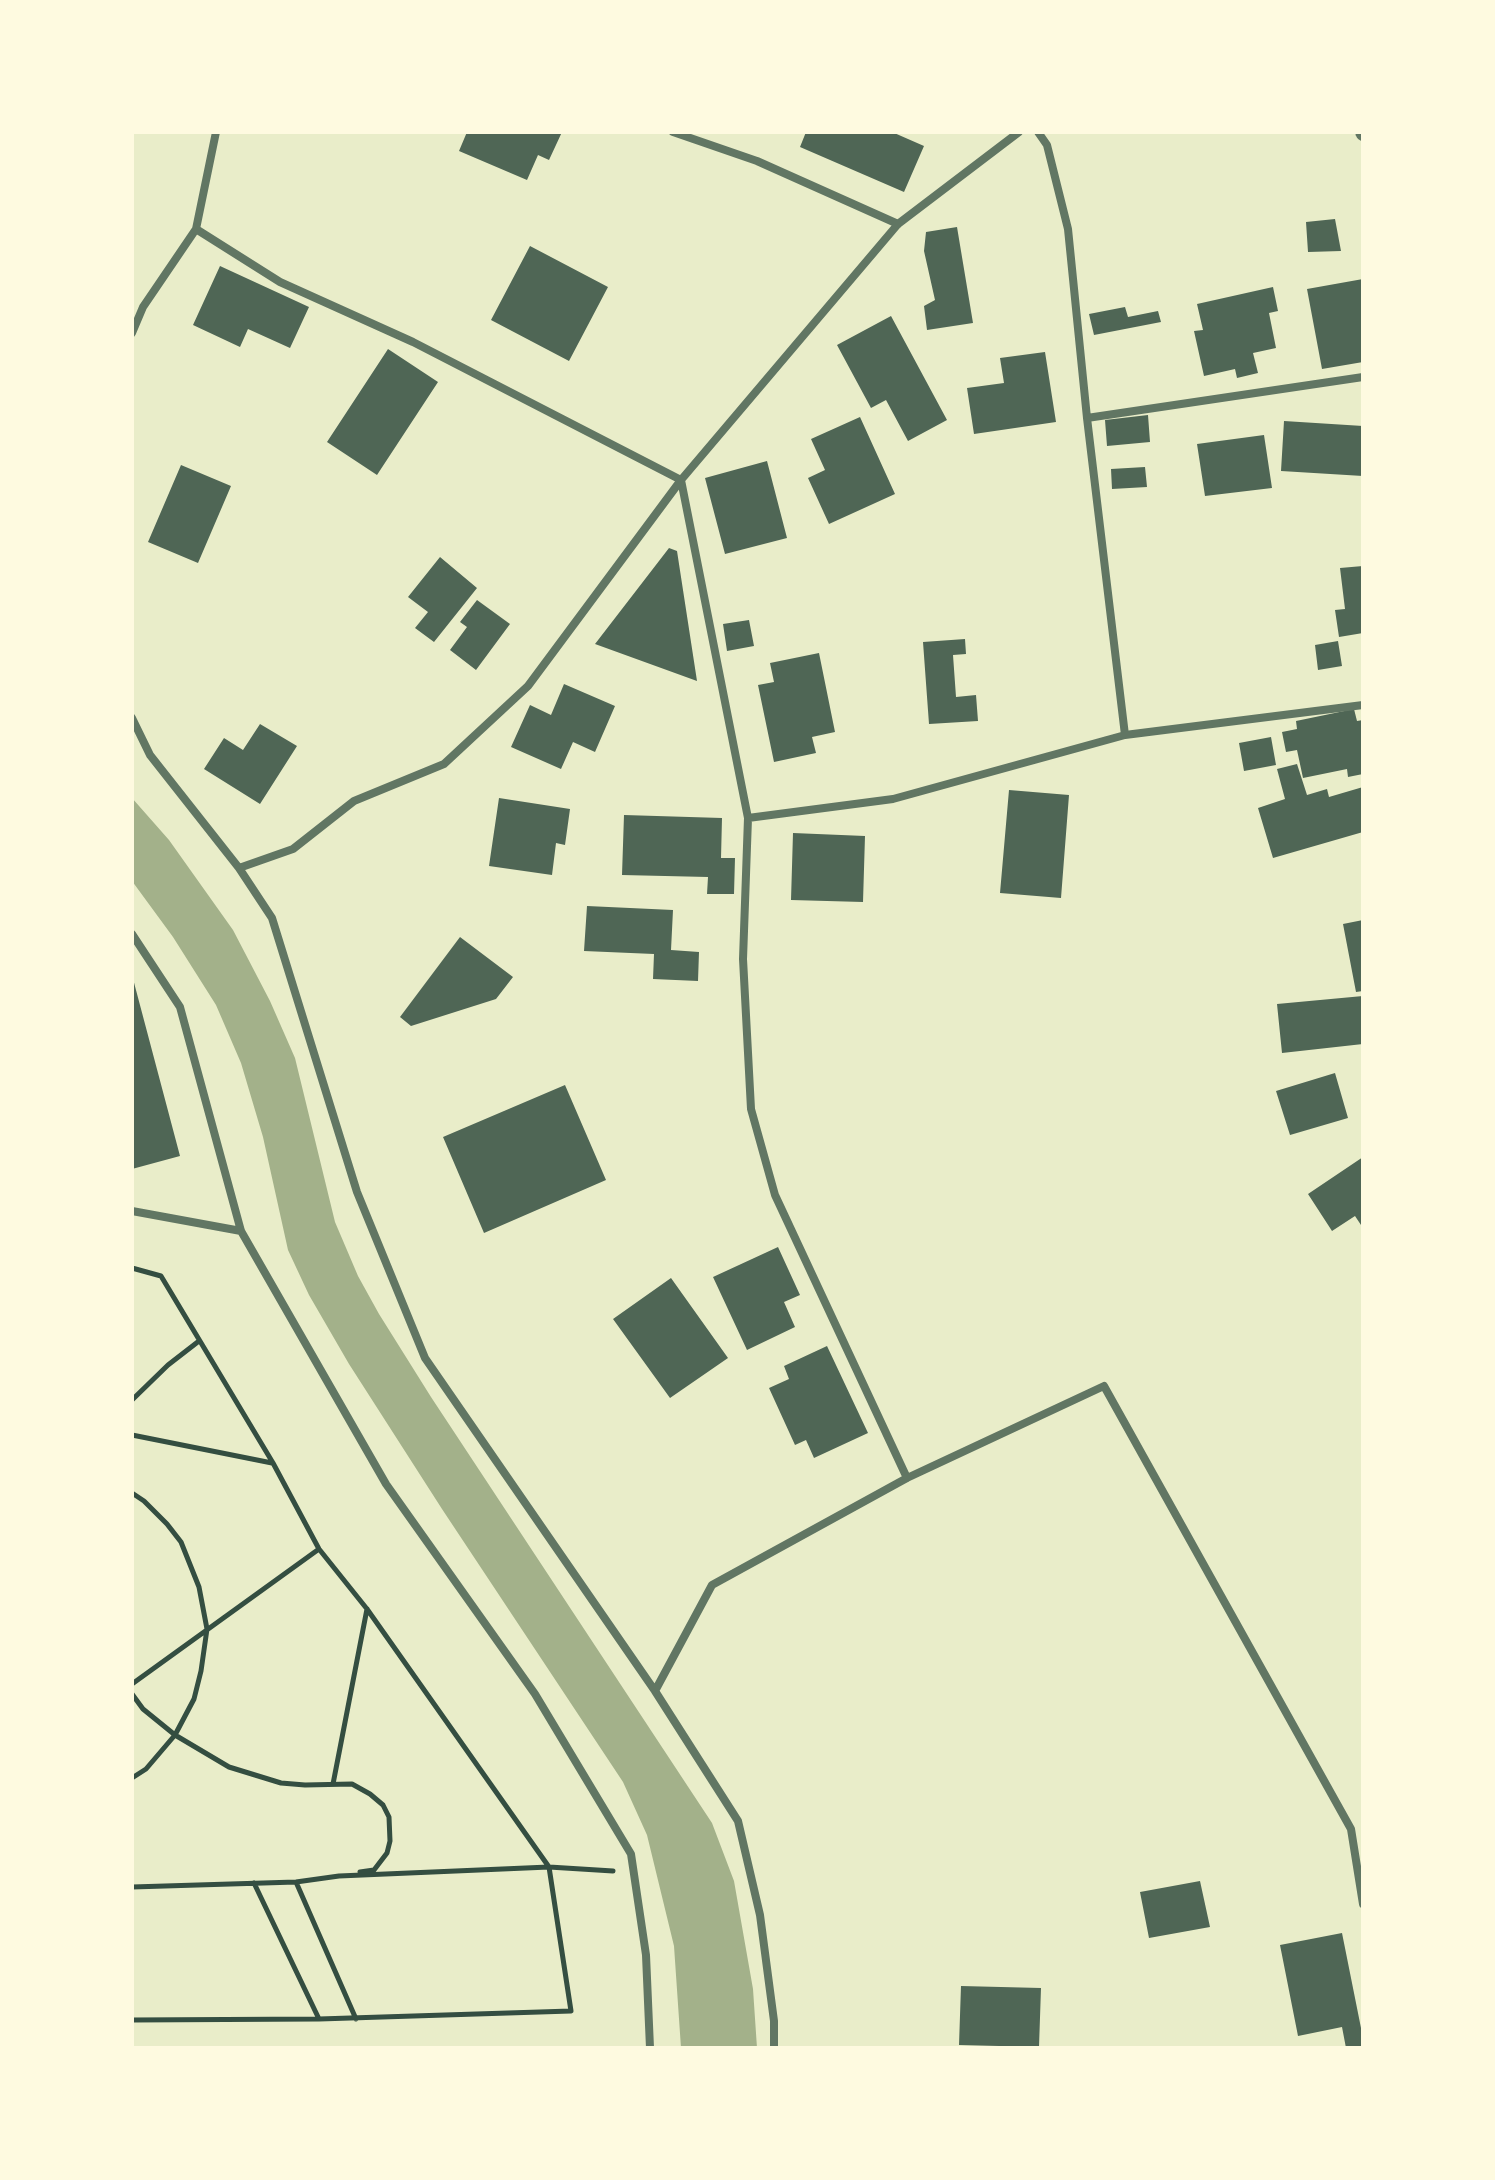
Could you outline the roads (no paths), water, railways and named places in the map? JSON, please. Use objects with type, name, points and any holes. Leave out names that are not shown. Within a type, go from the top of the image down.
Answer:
[{"type":"street","points":[[132,333],[143,307],[196,229],[216,132]]},
{"type":"street","points":[[673,132],[757,161],[898,224]]},
{"type":"street","points":[[239,868],[293,849],[354,801],[444,764],[528,686],[681,480],[898,224],[1019,132]]},
{"type":"street","points":[[1038,132],[1047,145],[1068,229],[1125,735]]},
{"type":"street","points":[[196,229],[280,282],[413,342],[681,480]]},
{"type":"street","points":[[1087,418],[1363,377]]},
{"type":"street","points":[[681,480],[748,818],[743,959],[751,1109],[775,1195],[907,1478]]},
{"type":"street","points":[[748,818],[893,799],[1125,735],[1363,705]]},
{"type":"street","points":[[132,718],[150,755],[239,868],[272,918],[357,1192],[425,1358],[655,1691],[738,1821],[760,1915],[774,2021],[774,2048]]},
{"type":"street","points":[[132,934],[180,1007],[241,1231],[386,1484],[535,1694],[631,1854],[646,1955],[650,2048]]},
{"type":"street","points":[[132,1211],[241,1231]]},
{"type":"street","points":[[655,1691],[712,1585],[907,1478],[1104,1386],[1351,1829],[1363,1904]]}]
